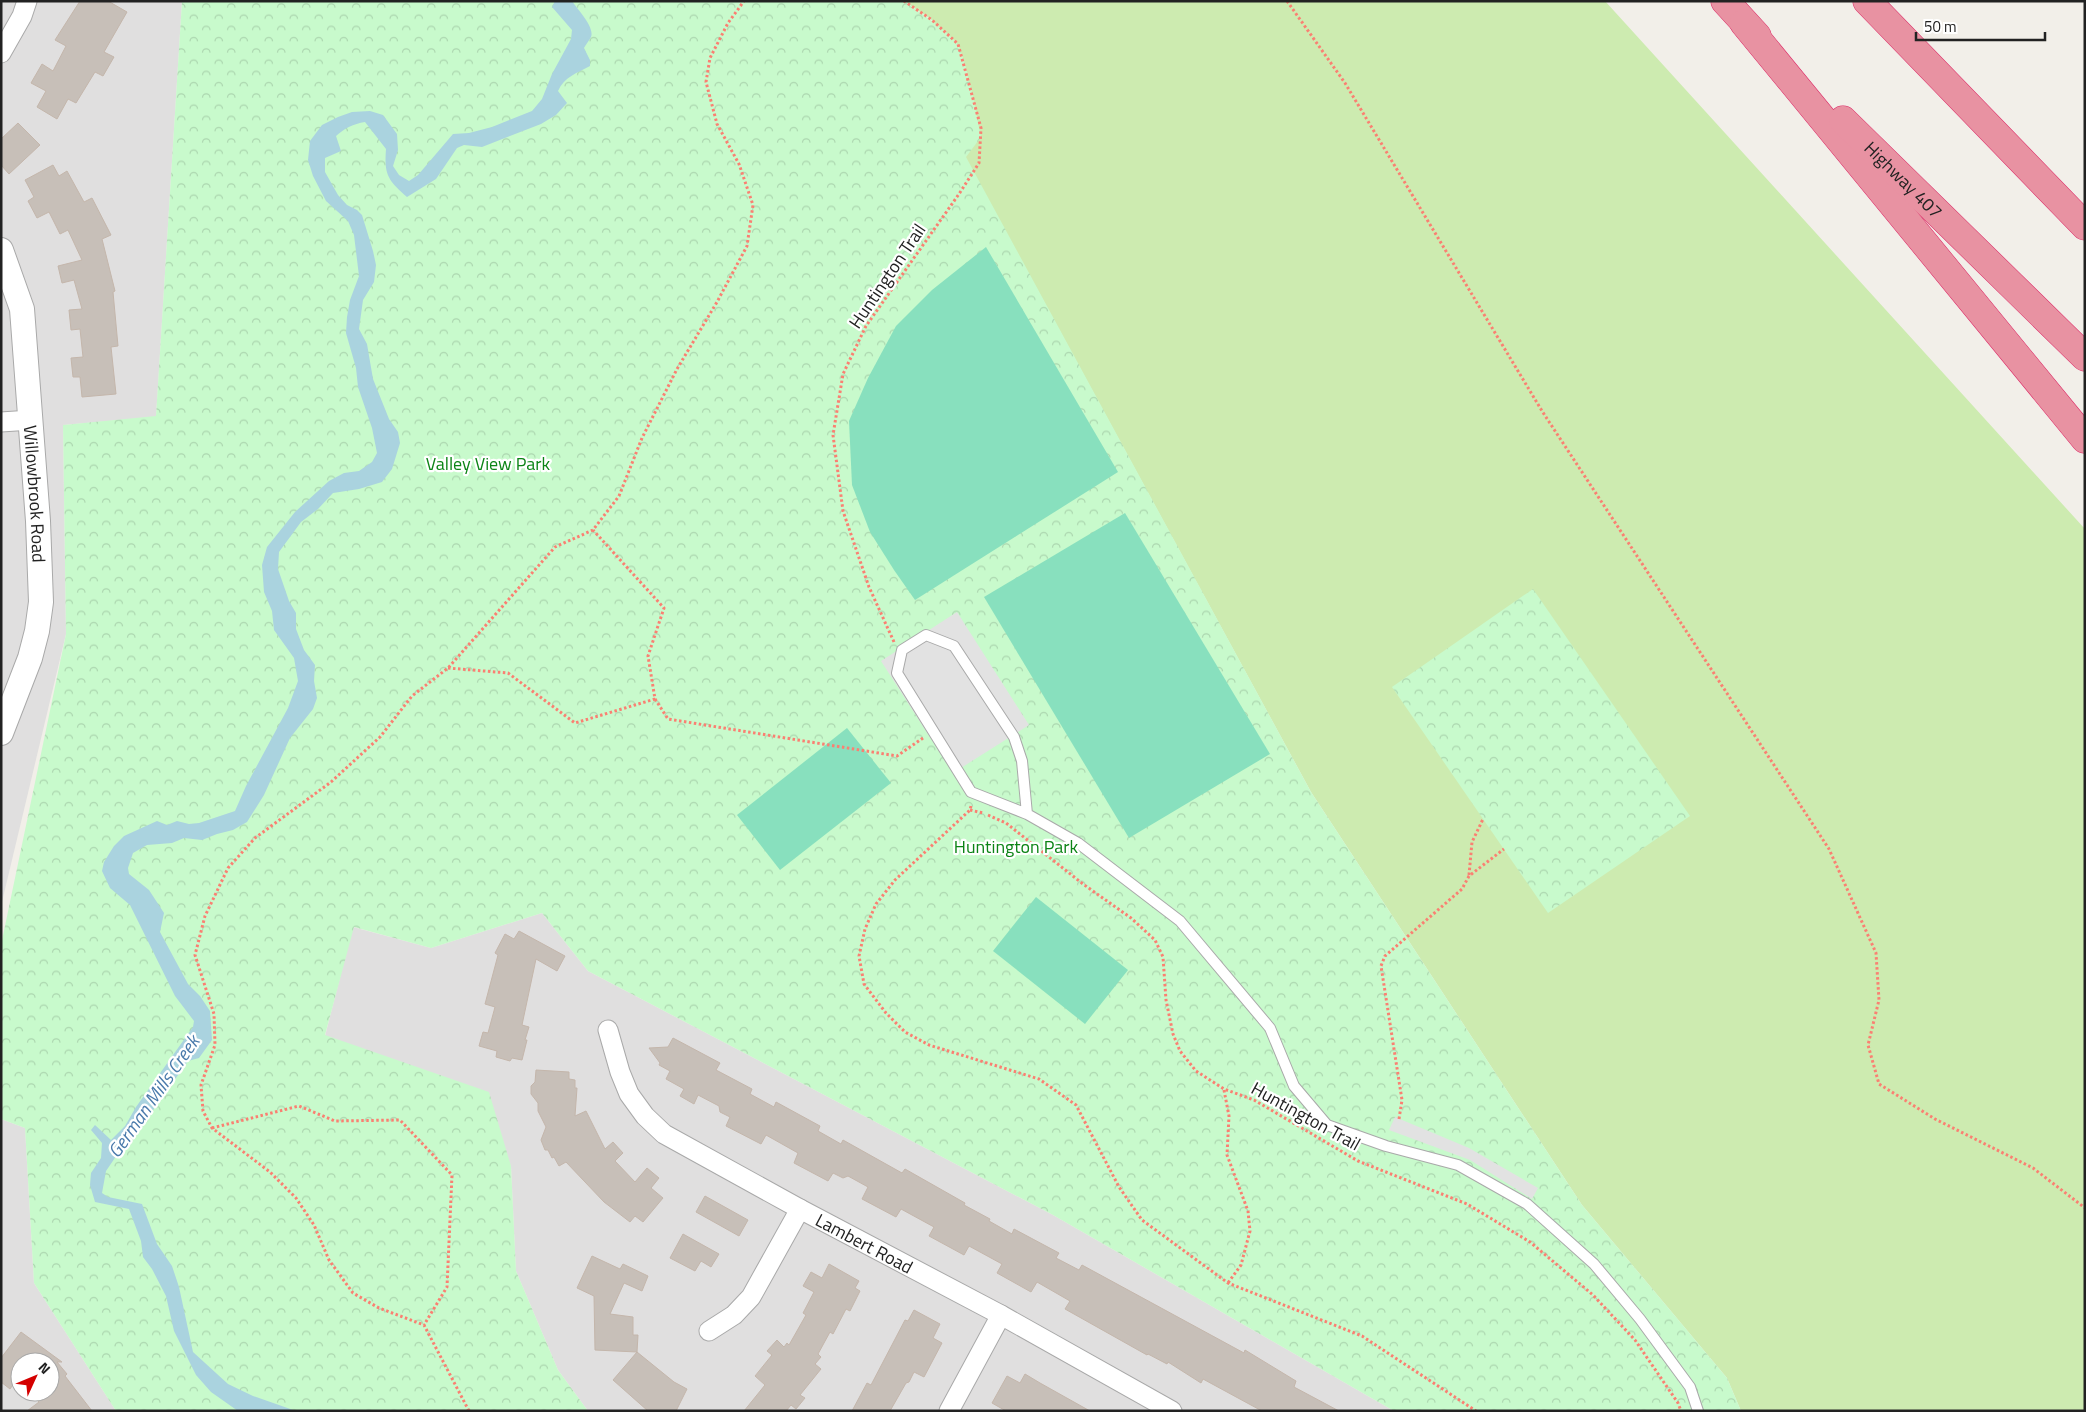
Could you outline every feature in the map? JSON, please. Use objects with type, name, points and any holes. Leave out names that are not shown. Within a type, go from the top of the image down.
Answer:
[{"type":"highway","name":"Highway 407","points":[[1725,1],[1744,24],[2085,357]]},
{"type":"highway","points":[[1867,1],[2085,226]]},
{"type":"highway","points":[[1744,24],[2085,439]]},
{"type":"highway","points":[[2057,198],[2085,219]]},
{"type":"street","points":[[1,53],[22,16],[27,1]]},
{"type":"street","name":"Willowbrook Road","points":[[1,250],[22,308],[40,556],[41,602],[37,631],[30,658],[3,726]]},
{"type":"street","points":[[1,422],[30,420]]},
{"type":"street","name":"Lambert Road","points":[[608,1030],[626,1089],[636,1105],[654,1126],[664,1134],[800,1209],[1001,1315],[1172,1411]]},
{"type":"street","points":[[709,1331],[734,1315],[751,1297],[800,1209]]},
{"type":"street","points":[[950,1411],[1001,1315]]},
{"type":"lane","points":[[1027,814],[1022,761],[1014,736],[954,646],[926,635],[902,650],[896,673],[971,792],[1027,814],[1078,843],[1180,921],[1270,1028],[1294,1086],[1327,1125],[1386,1146],[1458,1165],[1527,1204],[1594,1264],[1634,1312],[1690,1387],[1698,1411]]},
{"type":"path","points":[[468,1411],[424,1325],[379,1308],[353,1293],[329,1260],[314,1225],[296,1198],[270,1172],[212,1128],[203,1111],[201,1085],[215,1045],[214,1014],[194,955],[205,916],[228,868],[255,838],[332,782],[380,737],[412,696],[448,668],[555,547],[593,530],[619,496],[642,438],[677,369],[717,302],[747,246],[753,205],[739,164],[717,124],[706,82],[710,58],[728,23],[744,1]]},
{"type":"path","name":"Huntington Trail","points":[[902,650],[891,639],[869,587],[843,512],[833,435],[843,374],[866,326],[959,194],[979,162],[981,128],[958,44],[932,20],[904,1]]},
{"type":"path","points":[[1288,1],[1345,82],[1542,411],[1829,849],[1876,953],[1879,1000],[1868,1045],[1879,1084],[1935,1119],[2033,1168],[2085,1208]]},
{"type":"path","points":[[593,530],[664,608],[648,656],[655,700],[668,719],[897,756],[933,732]]},
{"type":"path","points":[[448,668],[508,673],[575,723],[655,700]]},
{"type":"path","name":"Huntington Trail","points":[[1228,1283],[1142,1220],[1119,1187],[1076,1105],[1039,1079],[929,1045],[905,1032],[864,984],[859,956],[865,929],[876,904],[895,880],[970,810],[1006,823],[1076,879],[1131,918],[1155,940],[1163,957],[1166,1000],[1173,1034],[1180,1050],[1196,1071],[1224,1089],[1254,1100],[1358,1161],[1467,1204],[1530,1242],[1593,1295],[1634,1340],[1678,1403],[1681,1411]]},
{"type":"path","points":[[1399,1119],[1402,1100],[1381,966],[1385,956],[1462,889],[1468,876],[1472,842],[1483,819]]},
{"type":"path","points":[[1468,876],[1504,849]]},
{"type":"path","points":[[1224,1089],[1229,1116],[1227,1155],[1248,1211],[1250,1231],[1241,1265],[1228,1283],[1362,1336],[1476,1411]]},
{"type":"path","points":[[212,1128],[299,1106],[335,1121],[400,1120],[452,1175],[447,1287],[424,1325]]},
{"type":"shaded area","points":[[1,1],[182,1],[156,417],[63,425],[66,634],[1,906]]},
{"type":"shaded area","points":[[957,612],[1029,725],[953,773],[881,661]]},
{"type":"shaded area","points":[[542,913],[588,971],[1053,1215],[1394,1411],[588,1411],[558,1370],[516,1271],[511,1166],[325,1036],[353,927],[431,948]]},
{"type":"shaded area","points":[[1395,1117],[1469,1148],[1538,1188],[1532,1199],[1470,1160],[1389,1130]]},
{"type":"shaded area","points":[[1,1119],[25,1128],[34,1283],[116,1411],[1,1411]]},
{"type":"green space","name":"Valley View Park","points":[[182,1],[904,1],[950,36],[956,42],[964,59],[981,137],[966,157],[1311,792],[1582,1205],[1727,1378],[1741,1411],[1394,1411],[1053,1215],[588,971],[542,913],[431,948],[354,927],[325,1035],[489,1092],[511,1166],[516,1271],[558,1370],[588,1411],[116,1411],[34,1283],[25,1128],[1,1119],[1,945],[66,634],[63,425],[156,416]]},
{"type":"green space","points":[[904,1],[1605,1],[2085,529],[2085,1411],[1741,1411],[1727,1378],[1582,1205],[1311,792],[965,157],[932,20]]},
{"type":"green space","points":[[986,247],[1118,472],[915,600],[870,532],[852,485],[849,421],[868,378],[896,326],[932,290]]},
{"type":"green space","points":[[1125,513],[1270,754],[1129,838],[984,597]]},
{"type":"green space","points":[[1533,589],[1690,816],[1548,913],[1392,687]]},
{"type":"green space","points":[[847,728],[891,783],[780,870],[737,815]]},
{"type":"green space","points":[[1036,897],[1128,970],[1085,1024],[993,951]]},
{"type":"water","name":"German Mills Creek","points":[[555,1],[572,1],[588,23],[592,33],[584,48],[590,60],[590,66],[571,76],[561,86],[558,91],[567,103],[556,115],[541,124],[482,147],[464,145],[457,148],[436,179],[407,197],[391,181],[386,165],[386,149],[365,122],[349,127],[336,136],[341,151],[325,158],[325,172],[338,195],[347,205],[362,215],[373,251],[376,265],[374,282],[363,300],[359,329],[367,344],[373,379],[389,419],[398,432],[400,443],[392,469],[382,482],[359,489],[333,493],[318,509],[301,522],[279,552],[278,569],[289,601],[296,613],[296,629],[304,650],[315,665],[314,681],[317,698],[313,709],[290,738],[264,795],[247,822],[233,830],[202,840],[184,838],[172,843],[147,845],[133,853],[128,868],[129,874],[149,890],[164,913],[160,932],[188,984],[200,996],[210,1011],[212,1040],[199,1058],[188,1061],[131,1141],[121,1149],[106,1171],[102,1193],[108,1197],[142,1204],[157,1244],[172,1266],[179,1287],[193,1352],[228,1384],[253,1396],[296,1411],[238,1411],[211,1392],[196,1375],[174,1331],[166,1296],[152,1269],[143,1257],[141,1241],[129,1209],[95,1202],[90,1185],[91,1173],[101,1158],[102,1143],[91,1130],[95,1125],[111,1140],[125,1126],[136,1107],[193,1027],[194,1021],[175,996],[130,905],[110,888],[102,871],[104,862],[114,846],[124,836],[157,821],[167,825],[177,821],[189,824],[199,823],[235,811],[246,786],[288,708],[298,681],[294,658],[274,630],[272,611],[264,592],[262,565],[267,547],[295,512],[329,481],[344,473],[359,471],[372,462],[377,453],[372,428],[358,387],[356,368],[346,333],[350,300],[359,276],[354,235],[348,221],[326,201],[313,176],[308,160],[310,141],[322,125],[352,112],[370,111],[383,115],[397,134],[398,150],[393,166],[399,175],[409,181],[418,175],[453,134],[469,133],[492,127],[532,111],[542,99],[552,74],[571,39],[572,30],[552,7]]},
{"type":"building","points":[[80,1],[108,1],[127,12],[104,52],[114,57],[103,76],[95,72],[76,103],[68,99],[57,119],[37,107],[46,91],[31,83],[42,64],[53,71],[66,46],[55,40]]},
{"type":"building","points":[[18,123],[40,145],[9,174],[1,165],[1,139]]},
{"type":"building","points":[[53,165],[59,176],[67,171],[84,202],[92,198],[111,235],[102,239],[115,291],[113,292],[118,346],[111,347],[116,394],[82,397],[80,377],[73,377],[71,358],[83,357],[80,329],[71,330],[69,310],[82,309],[74,280],[62,283],[58,266],[82,260],[68,230],[60,234],[49,212],[37,218],[28,201],[34,197],[25,180]]},
{"type":"building","points":[[519,931],[565,956],[557,971],[536,959],[522,1025],[529,1027],[522,1060],[512,1058],[510,1061],[496,1057],[497,1051],[479,1046],[483,1032],[488,1033],[495,1007],[485,1004],[498,955],[495,953],[505,934],[514,939]]},
{"type":"building","points":[[673,1038],[720,1063],[716,1070],[752,1089],[750,1094],[774,1107],[776,1102],[820,1126],[818,1131],[841,1144],[843,1140],[902,1173],[905,1169],[965,1203],[964,1205],[1012,1234],[1014,1229],[1059,1253],[1056,1258],[1079,1270],[1082,1265],[1244,1353],[1245,1350],[1296,1381],[1294,1387],[1339,1411],[1262,1411],[1203,1379],[1201,1383],[1168,1362],[1167,1364],[1147,1355],[1065,1309],[1070,1301],[1037,1282],[1031,1292],[997,1273],[1002,1264],[969,1246],[964,1255],[929,1236],[934,1227],[901,1209],[896,1217],[862,1199],[868,1187],[848,1176],[843,1178],[833,1173],[828,1181],[794,1163],[798,1153],[766,1135],[761,1144],[726,1126],[730,1117],[720,1112],[719,1106],[698,1095],[694,1104],[680,1096],[684,1089],[666,1079],[670,1071],[659,1065],[660,1063],[649,1048],[668,1047]]},
{"type":"building","points":[[536,1070],[569,1072],[569,1079],[575,1080],[575,1088],[577,1088],[575,1116],[586,1111],[605,1149],[613,1142],[623,1153],[615,1161],[635,1182],[647,1168],[659,1178],[651,1188],[663,1198],[643,1222],[635,1216],[630,1222],[604,1202],[566,1162],[559,1166],[548,1150],[545,1150],[541,1140],[546,1127],[538,1111],[538,1103],[531,1094],[531,1086],[535,1082]]},
{"type":"building","points":[[705,1196],[748,1220],[739,1236],[696,1212]]},
{"type":"building","points":[[683,1234],[719,1254],[711,1267],[701,1261],[695,1271],[670,1258]]},
{"type":"building","points":[[592,1256],[620,1269],[623,1264],[648,1276],[642,1291],[624,1283],[610,1314],[633,1317],[633,1335],[638,1335],[637,1352],[595,1350],[594,1296],[577,1288]]},
{"type":"building","points":[[829,1264],[859,1281],[855,1288],[860,1291],[850,1311],[846,1309],[833,1334],[830,1332],[818,1354],[821,1357],[815,1364],[821,1369],[800,1395],[805,1398],[796,1409],[791,1405],[786,1411],[744,1411],[765,1385],[755,1376],[772,1355],[767,1351],[777,1340],[784,1347],[787,1343],[789,1345],[806,1315],[803,1313],[814,1292],[803,1286],[811,1272],[822,1278]]},
{"type":"building","points":[[914,1310],[940,1324],[933,1338],[942,1343],[924,1377],[914,1372],[890,1411],[852,1411],[867,1383],[871,1385],[905,1320],[908,1321]]},
{"type":"building","points":[[21,1332],[48,1352],[10,1352],[10,1389],[1,1382],[1,1358]]},
{"type":"building","points":[[637,1352],[674,1382],[687,1389],[676,1411],[648,1411],[613,1380]]},
{"type":"building","points":[[60,1366],[67,1374],[65,1376],[92,1411],[27,1411],[39,1402],[60,1402]]},
{"type":"building","points":[[1025,1374],[1090,1411],[1006,1411],[992,1403],[1007,1376],[1020,1383]]},
{"type":"park label","name":"Huntington Park","points":[[1016,846]]}]
